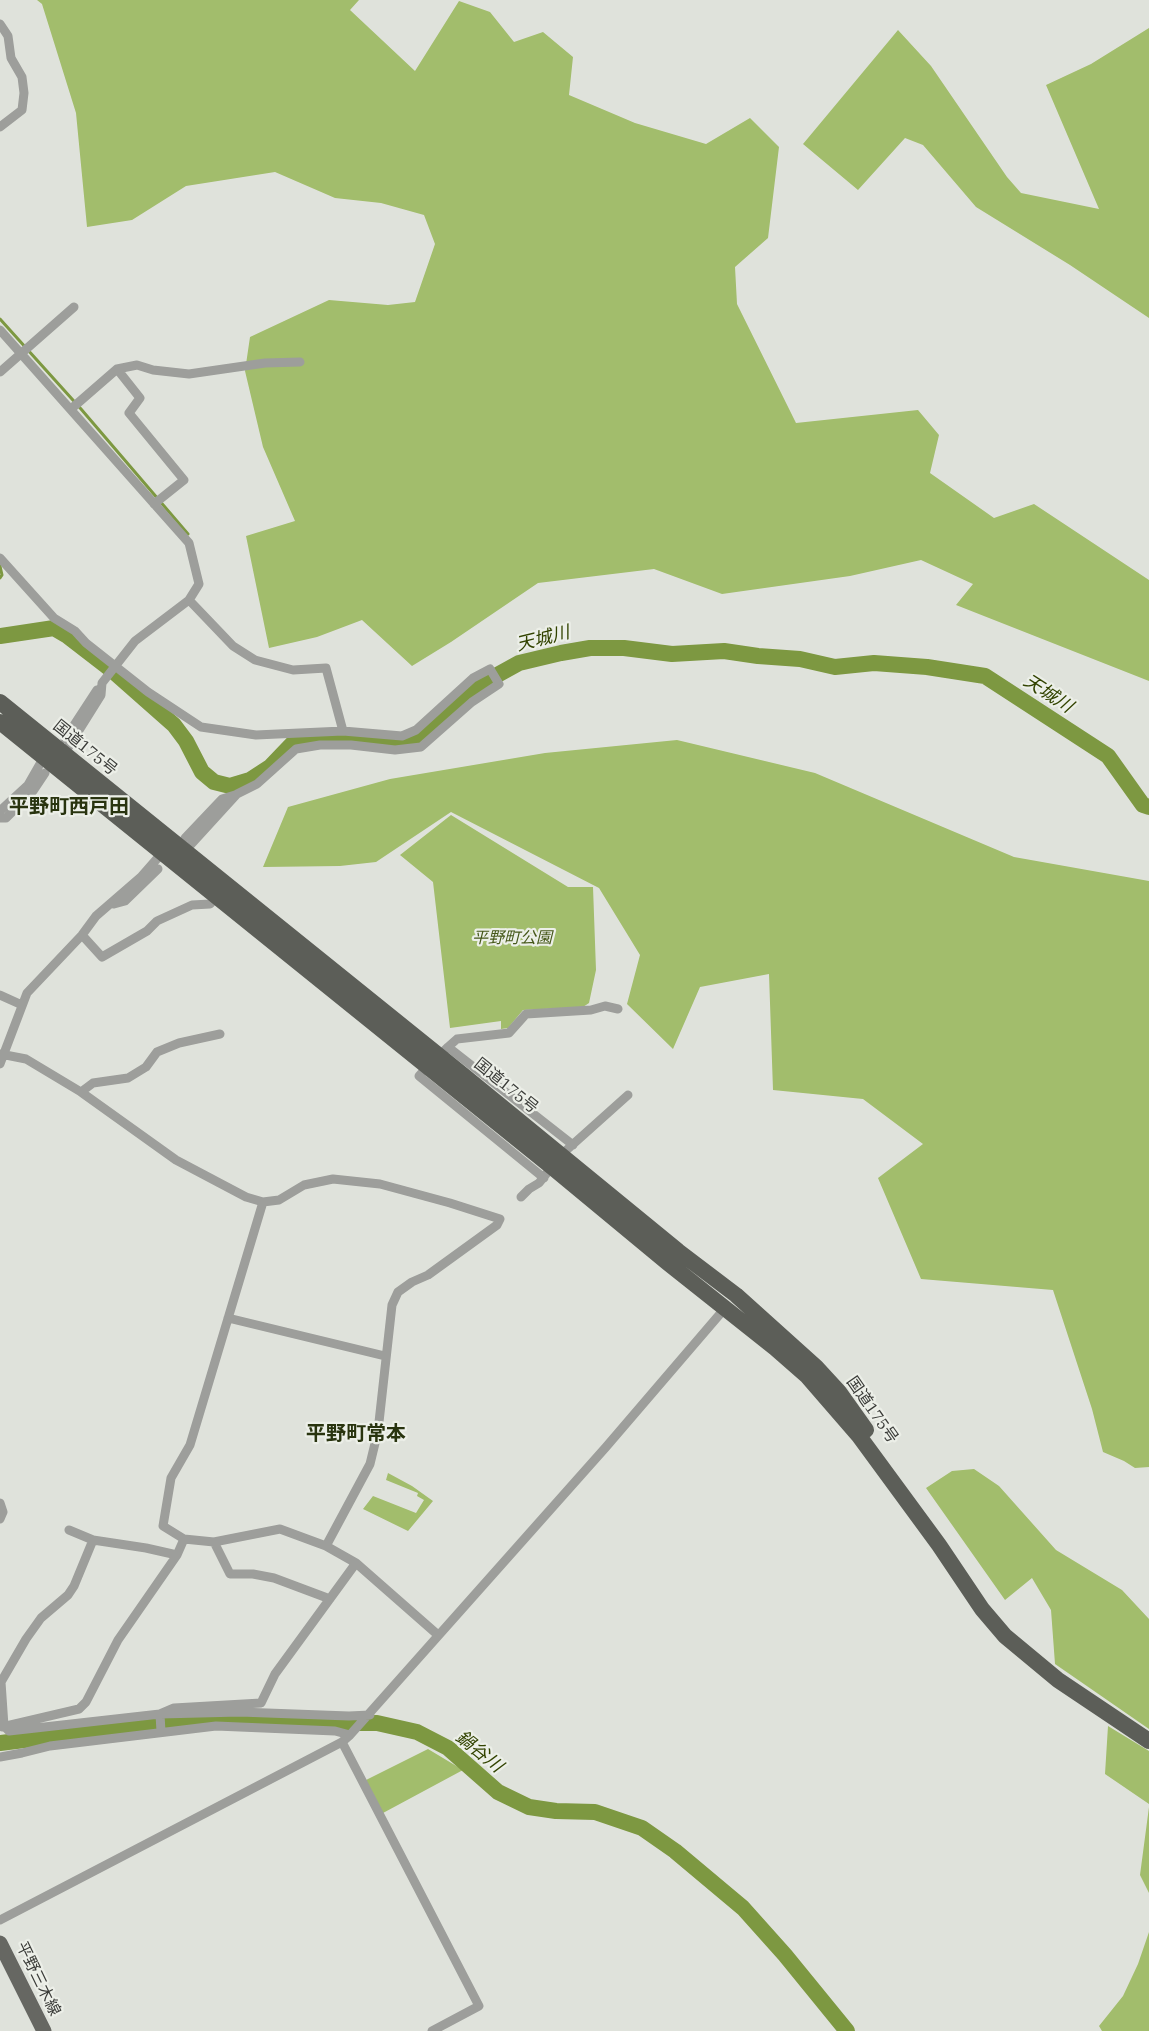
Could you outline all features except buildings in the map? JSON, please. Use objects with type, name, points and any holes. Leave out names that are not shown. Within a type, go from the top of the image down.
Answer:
[{"type":"highway","name":"国道175号","points":[[0,702],[64,746],[439,1056],[558,1161],[668,1263],[807,1376],[859,1436],[939,1545]]},
{"type":"highway","name":"国道175号","points":[[0,722],[44,765],[160,861],[216,897],[439,1056]]},
{"type":"highway","name":"国道175号","points":[[558,1161],[736,1295],[816,1366],[839,1392],[982,1609],[1005,1636],[1033,1661],[1067,1686],[1149,1740]]},
{"type":"main road","name":"平野三木線","points":[[0,1942],[44,2031]]},
{"type":"street","points":[[0,24],[8,36],[11,58],[22,77],[24,93],[22,110],[0,127]]},
{"type":"street","points":[[0,372],[74,307]]},
{"type":"street","points":[[0,330],[189,543],[199,585],[189,600],[135,641],[102,683],[64,746]]},
{"type":"street","points":[[70,409],[117,369],[137,365],[153,370],[189,374],[265,363],[300,362]]},
{"type":"street","points":[[117,369],[140,399],[129,413],[184,480],[154,504]]},
{"type":"street","points":[[0,558],[54,618],[75,631],[86,643],[148,692],[201,726],[256,735],[344,731],[402,736],[416,730],[473,678],[490,669],[499,684],[472,702],[422,747],[395,750],[351,745],[320,745],[296,749],[257,784],[237,794],[185,845]]},
{"type":"street","points":[[189,600],[233,646],[255,660],[293,670],[326,668],[344,731]]},
{"type":"street","points":[[64,746],[101,695],[102,683]]},
{"type":"street","points":[[319,732],[320,745]]},
{"type":"street","points":[[0,811],[28,785],[44,765]]},
{"type":"street","points":[[0,818],[6,818],[33,791],[44,765]]},
{"type":"street","points":[[110,904],[125,901],[160,861]]},
{"type":"street","points":[[160,861],[96,916],[82,935],[27,993],[1,1057],[26,1059],[81,1092],[176,1160],[246,1197],[263,1202],[279,1200],[304,1185],[333,1179],[380,1184],[500,1219],[497,1225],[428,1275],[398,1292],[392,1305],[378,1431],[370,1464],[326,1546]]},
{"type":"street","points":[[82,935],[102,957],[147,931],[157,921],[192,905],[210,904],[216,897]]},
{"type":"street","points":[[0,995],[22,1005]]},
{"type":"street","points":[[558,1161],[419,1076],[457,1039],[509,1033],[526,1014],[591,1010],[605,1006],[618,1009]]},
{"type":"street","points":[[81,1092],[93,1083],[128,1078],[146,1067],[157,1052],[179,1043],[220,1034]]},
{"type":"street","points":[[521,1197],[628,1095]]},
{"type":"street","points":[[263,1202],[190,1445],[171,1478],[163,1526],[184,1539],[214,1542],[280,1528],[326,1546],[356,1563],[438,1635]]},
{"type":"street","points":[[0,1920],[342,1742],[370,1715],[438,1635],[606,1447],[736,1295]]},
{"type":"street","points":[[228,1318],[385,1356]]},
{"type":"street","points":[[0,1503],[3,1512],[0,1519]]},
{"type":"street","points":[[69,1530],[93,1540],[146,1548],[177,1556]]},
{"type":"street","points":[[2,1727],[79,1709],[86,1702],[118,1640],[177,1556],[184,1539]]},
{"type":"street","points":[[2,1727],[1,1683],[41,1618],[69,1595],[93,1540]]},
{"type":"street","points":[[214,1542],[230,1574],[253,1574],[274,1578],[330,1599]]},
{"type":"street","points":[[160,1714],[174,1707],[261,1703],[275,1674],[356,1563]]},
{"type":"street","points":[[2,1727],[9,1731],[160,1714],[240,1712],[370,1715]]},
{"type":"street","points":[[160,1714],[161,1732]]},
{"type":"street","points":[[0,1757],[50,1746],[216,1726],[335,1731],[350,1735]]},
{"type":"street","points":[[342,1742],[479,2006],[434,2030]]},
{"type":"green space","points":[[37,0],[359,0],[350,10],[415,71],[459,1],[490,12],[514,42],[543,32],[573,57],[569,95],[635,123],[706,144],[750,118],[779,147],[768,238],[735,267],[737,304],[796,423],[918,410],[939,435],[930,473],[994,518],[1034,504],[1149,580],[1149,681],[956,605],[973,584],[921,560],[850,576],[722,594],[654,569],[538,583],[412,666],[362,620],[317,637],[269,648],[246,536],[295,521],[263,447],[245,371],[250,337],[329,300],[388,305],[415,302],[435,244],[424,215],[381,203],[335,198],[275,172],[186,186],[132,220],[87,227],[76,113],[42,4]]},
{"type":"green space","points":[[1149,28],[1149,318],[1070,265],[976,207],[923,145],[905,138],[858,190],[803,144],[898,30],[931,66],[1007,177],[1021,193],[1099,209],[1046,85],[1091,64]]},
{"type":"green space","points":[[677,740],[815,773],[1014,857],[1149,881],[1149,1467],[1135,1468],[1103,1452],[1092,1409],[1053,1290],[921,1279],[878,1178],[923,1144],[863,1099],[773,1090],[769,974],[700,987],[673,1049],[627,1004],[640,955],[599,888],[451,812],[376,862],[340,866],[263,867],[288,807],[390,779],[545,753]]},
{"type":"green space","name":"平野町公園","points":[[451,815],[568,887],[593,887],[596,970],[589,1003],[583,1007],[523,1010],[508,1028],[501,1029],[501,1021],[450,1028],[433,882],[400,855]]},
{"type":"green space","points":[[974,1469],[999,1486],[1056,1550],[1122,1590],[1149,1619],[1149,1729],[1055,1664],[1051,1610],[1032,1578],[1005,1600],[926,1488],[952,1471]]},
{"type":"green space","points":[[388,1473],[433,1501],[408,1531],[363,1509],[373,1496],[416,1513],[424,1500],[417,1496],[418,1493],[386,1480]]},
{"type":"green space","points":[[1108,1726],[1149,1751],[1149,1804],[1105,1774]]},
{"type":"green space","points":[[428,1749],[463,1770],[383,1813],[366,1780]]},
{"type":"green space","points":[[1149,1807],[1149,1893],[1140,1875]]},
{"type":"green space","points":[[1149,1932],[1149,2031],[1102,2031],[1099,2026],[1123,1996],[1138,1964]]},
{"type":"waterway","points":[[0,319],[188,534]]},
{"type":"waterway","points":[[0,566],[2,575],[0,578]]},
{"type":"waterway","name":"天城川","points":[[0,636],[54,628],[66,635],[114,672],[174,725],[186,741],[202,772],[214,782],[230,786],[250,780],[270,767],[293,743],[348,738],[403,742],[419,740],[463,699],[490,679],[519,663],[590,648],[624,648],[672,654],[724,651],[800,659],[835,667],[874,663],[927,667],[985,676],[1108,756],[1143,805],[1149,807]]},
{"type":"waterway","name":"鍋谷川","points":[[0,1743],[170,1722],[239,1719],[377,1723],[417,1732],[448,1748],[498,1792],[529,1807],[556,1811],[595,1812],[642,1828],[675,1851],[743,1908],[847,2031]]},
{"type":"district","name":"平野町西戸田","points":[[69,807]]},
{"type":"district","name":"平野町常本","points":[[356,1434]]}]
